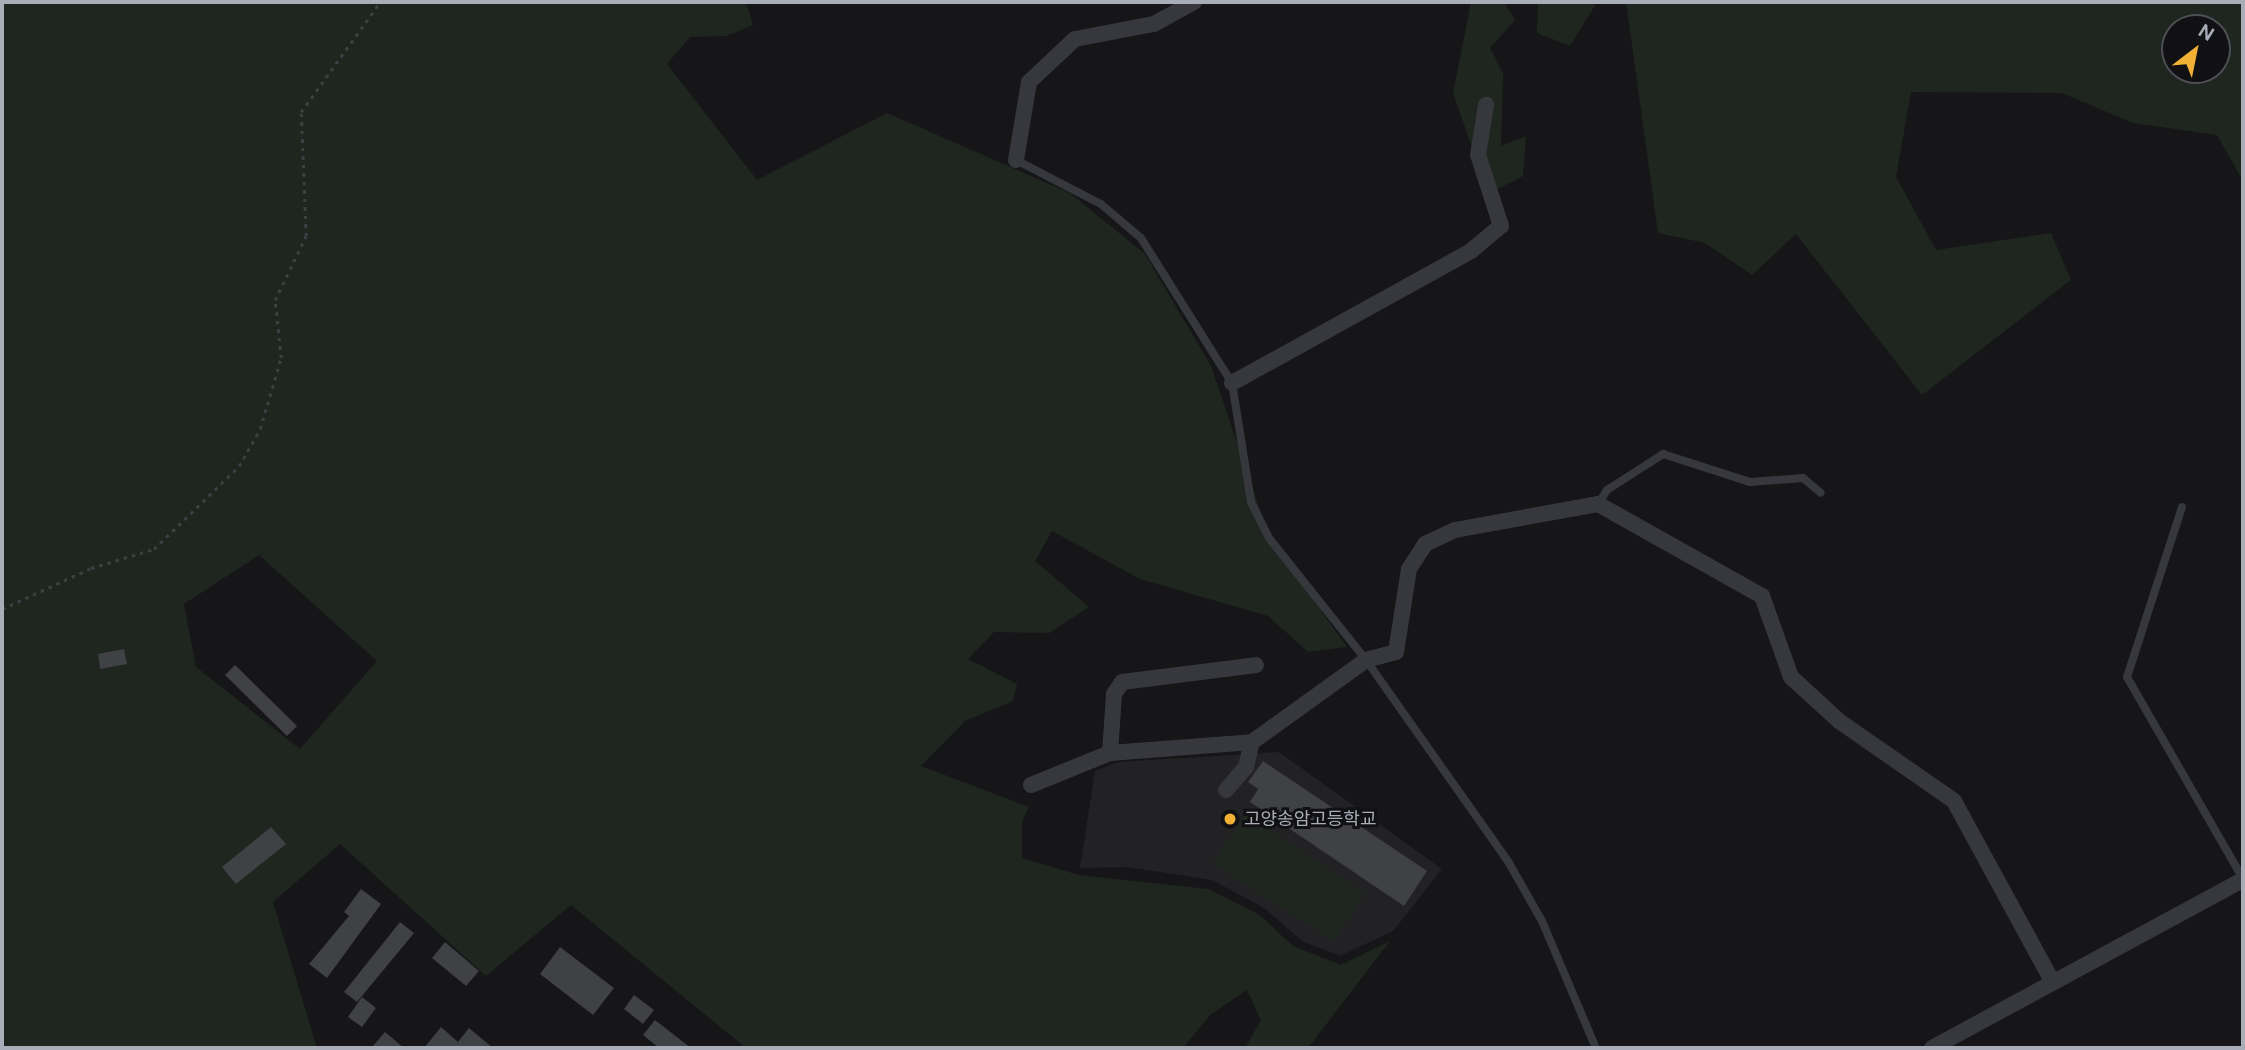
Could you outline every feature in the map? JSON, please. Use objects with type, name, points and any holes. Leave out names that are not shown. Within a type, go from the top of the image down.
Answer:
[{"type":"street","points":[[1016,160],[1028,82],[1075,39],[1154,24],[1194,2]]},
{"type":"street","points":[[1233,383],[1471,251],[1501,226],[1478,155],[1486,104]]},
{"type":"street","points":[[1031,785],[1110,752],[1252,742],[1366,660],[1396,652],[1409,569],[1425,544],[1455,530],[1598,504],[1762,596],[1791,677],[1839,721],[1954,801],[2052,981]]},
{"type":"street","points":[[1110,752],[1114,694],[1122,682],[1256,666]]},
{"type":"street","points":[[1226,790],[1246,767],[1252,742]]},
{"type":"street","points":[[1932,1048],[2243,879]]},
{"type":"lane","points":[[1016,160],[1101,204],[1141,238],[1233,383],[1251,502],[1269,538],[1366,660],[1522,884],[1595,1048]]},
{"type":"lane","points":[[1598,504],[1606,490],[1663,454],[1750,482],[1803,478],[1821,493]]},
{"type":"lane","points":[[2182,506],[2127,677],[2243,879]]},
{"type":"path","points":[[2,610],[91,568],[154,549],[239,466],[260,429],[281,358],[275,300],[306,236],[301,112],[380,2]]},
{"type":"shaded area","points":[[2,2],[746,2],[753,25],[727,36],[690,37],[667,64],[757,180],[887,113],[1070,193],[1145,254],[1211,366],[1270,539],[1347,647],[1308,652],[1268,616],[1140,579],[1052,531],[1035,561],[1089,607],[1049,633],[994,632],[968,659],[1017,684],[1013,701],[965,721],[921,766],[1029,807],[1022,821],[1022,858],[1079,875],[1208,889],[1260,915],[1293,946],[1341,965],[1390,941],[1308,1048],[1245,1048],[1261,1020],[1247,990],[1210,1015],[1183,1048],[746,1048],[571,905],[486,976],[340,844],[273,902],[317,1048],[2,1048]],"holes":[[[259,555],[377,661],[300,749],[196,667],[184,604]]]},
{"type":"shaded area","points":[[1471,2],[1504,2],[1515,20],[1490,48],[1503,73],[1501,146],[1526,136],[1523,176],[1488,194],[1453,93]]},
{"type":"shaded area","points":[[1538,2],[1597,2],[1570,46],[1537,33]]},
{"type":"shaded area","points":[[1626,2],[2243,2],[2243,181],[2217,135],[2133,123],[2062,93],[1911,92],[1896,177],[1936,250],[2051,233],[2071,280],[1922,395],[1796,234],[1752,275],[1705,243],[1658,233]]},
{"type":"shaded area","name":"고양송암고등학교","points":[[1279,752],[1442,869],[1393,931],[1340,956],[1302,941],[1264,908],[1212,880],[1127,867],[1080,868],[1095,771],[1119,762]]},
{"type":"shaded area","points":[[1245,813],[1366,894],[1334,941],[1213,864]]},
{"type":"building","points":[[124,649],[127,664],[100,669],[98,654]]},
{"type":"building","points":[[235,665],[297,726],[287,736],[225,675]]},
{"type":"building","points":[[1263,761],[1427,871],[1404,906],[1250,802],[1258,789],[1248,782]]},
{"type":"building","points":[[271,827],[286,844],[236,884],[222,867]]},
{"type":"building","points":[[361,889],[381,904],[327,978],[309,964],[349,916],[344,912]]},
{"type":"building","points":[[400,922],[414,933],[357,1002],[344,992]]},
{"type":"building","points":[[445,942],[479,971],[466,986],[432,958]]},
{"type":"building","points":[[560,947],[614,988],[593,1015],[540,974]]},
{"type":"building","points":[[634,995],[654,1010],[643,1024],[624,1009]]},
{"type":"building","points":[[362,997],[376,1008],[362,1027],[348,1017]]},
{"type":"building","points":[[655,1020],[691,1048],[659,1048],[643,1035]]},
{"type":"building","points":[[441,1027],[458,1042],[469,1028],[493,1048],[424,1048]]},
{"type":"building","points":[[385,1032],[404,1048],[371,1048]]},
{"type":"place","name":"고양송암고등학교","points":[[1230,819]]}]
